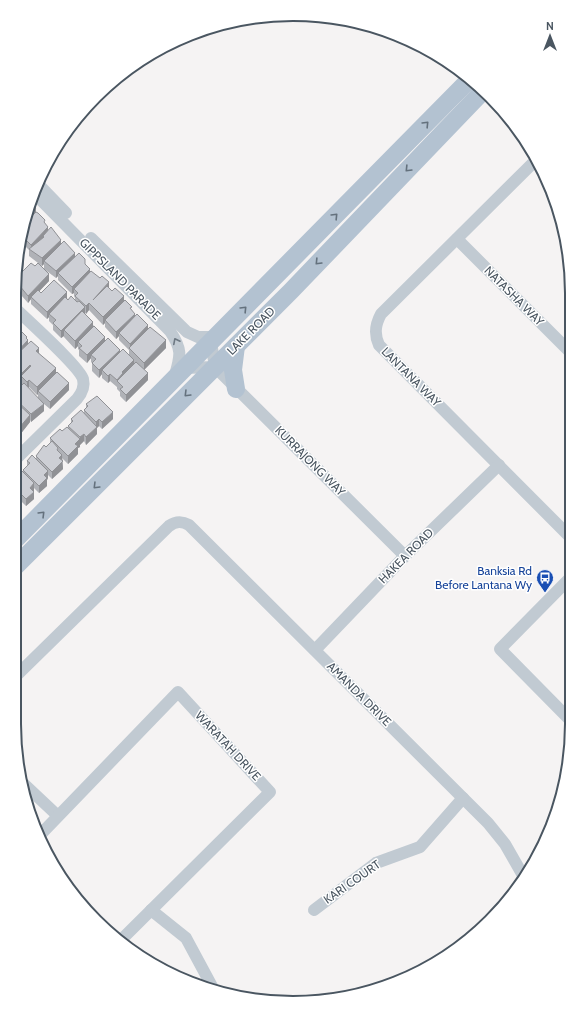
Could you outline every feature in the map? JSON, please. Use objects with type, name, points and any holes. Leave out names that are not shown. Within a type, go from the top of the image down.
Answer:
[{"type":"main road","name":"LAKE ROAD","points":[[21,534],[466,83]]},
{"type":"main road","name":"LAKE ROAD","points":[[21,561],[236,346],[479,95]]},
{"type":"main road","points":[[236,346],[233,370],[236,389]]},
{"type":"street","name":"LANTANA WAY","points":[[532,164],[381,314],[377,322],[376,338],[379,345],[565,532]]},
{"type":"street","name":"GIPPSLAND PARADE","points":[[42,188],[184,329],[191,335],[214,340]]},
{"type":"street","name":"GIPPSLAND PARADE","points":[[38,198],[170,331],[177,342],[180,353],[179,373]]},
{"type":"street","name":"NATASHA WAY","points":[[457,239],[565,347]]},
{"type":"street","points":[[21,314],[77,370],[83,379],[83,388],[77,399],[21,445]]},
{"type":"street","points":[[179,373],[215,367],[214,340]]},
{"type":"street","name":"KURRAJONG WAY","points":[[215,367],[405,556]]},
{"type":"street","name":"HAKEA ROAD","points":[[315,650],[405,556],[499,465]]},
{"type":"street","name":"AMANDA DRIVE","points":[[21,671],[164,530],[180,517],[464,798],[505,844],[521,872]]},
{"type":"street","points":[[565,583],[500,649],[565,715]]},
{"type":"street","name":"WARATAH DRIVE","points":[[43,831],[178,692],[270,792],[124,937]]},
{"type":"street","points":[[29,788],[58,816]]},
{"type":"street","name":"KARI COURT","points":[[314,910],[376,863],[420,847],[464,798]]},
{"type":"street","points":[[151,910],[186,938],[210,983]]},
{"type":"building","points":[[36,212],[38,213],[45,220],[44,222],[48,227],[31,245],[26,240],[32,216]]},
{"type":"building","points":[[51,227],[61,240],[42,258],[29,249],[44,237],[43,236]]},
{"type":"building","points":[[64,241],[75,253],[56,271],[44,261]]},
{"type":"building","points":[[79,253],[85,259],[85,264],[90,269],[72,287],[58,273]]},
{"type":"building","points":[[31,263],[35,266],[38,263],[49,274],[28,296],[21,288],[22,272]]},
{"type":"building","points":[[91,271],[100,278],[102,276],[109,282],[93,300],[107,286],[112,291],[115,288],[124,296],[103,317],[89,303],[86,306],[75,296],[78,293],[74,289]]},
{"type":"building","points":[[54,280],[67,292],[47,312],[31,297],[38,290],[41,293]]},
{"type":"building","points":[[71,296],[85,307],[61,331],[53,323],[56,320],[49,314],[65,297],[68,300]]},
{"type":"building","points":[[125,300],[132,307],[130,308],[135,314],[116,332],[105,320]]},
{"type":"building","points":[[82,311],[93,322],[75,341],[64,330]]},
{"type":"building","points":[[137,314],[148,325],[130,344],[119,333]]},
{"type":"building","points":[[94,326],[105,337],[87,355],[79,348],[82,346],[78,342]]},
{"type":"building","points":[[150,327],[166,340],[144,363],[129,348]]},
{"type":"building","points":[[21,331],[27,337],[26,338],[28,340],[21,348]]},
{"type":"building","points":[[108,338],[120,350],[99,370],[92,363],[96,359],[91,355]]},
{"type":"building","points":[[31,341],[39,348],[36,351],[56,368],[37,387],[29,380],[27,382],[21,376],[31,366],[30,365],[21,374],[21,350]]},
{"type":"building","points":[[123,349],[134,360],[122,372],[123,373],[117,380],[110,374],[108,376],[102,370]]},
{"type":"building","points":[[136,362],[148,373],[126,395],[120,389],[123,387],[117,381]]},
{"type":"building","points":[[57,372],[69,383],[50,402],[38,391]]},
{"type":"building","points":[[24,383],[44,404],[31,414],[21,405],[21,386]]},
{"type":"building","points":[[97,396],[113,412],[102,422],[99,419],[96,422],[84,410],[88,406],[86,404]]},
{"type":"building","points":[[21,407],[30,415],[21,426]]},
{"type":"building","points":[[81,410],[97,427],[86,437],[84,434],[80,437],[68,426],[73,421],[71,419]]},
{"type":"building","points":[[67,427],[80,439],[75,444],[78,446],[68,456],[50,438],[60,429],[62,431]]},
{"type":"building","points":[[52,441],[62,455],[59,458],[63,461],[52,472],[36,456],[44,445],[46,447]]},
{"type":"building","points":[[32,455],[48,471],[44,475],[47,478],[39,486],[23,470],[30,463],[27,461]]},
{"type":"building","points":[[21,470],[34,483],[30,488],[34,492],[26,499],[21,494]]},
{"type":"place","name":"Banksia Rd Before Lantana Wy","points":[[545,593]]}]
